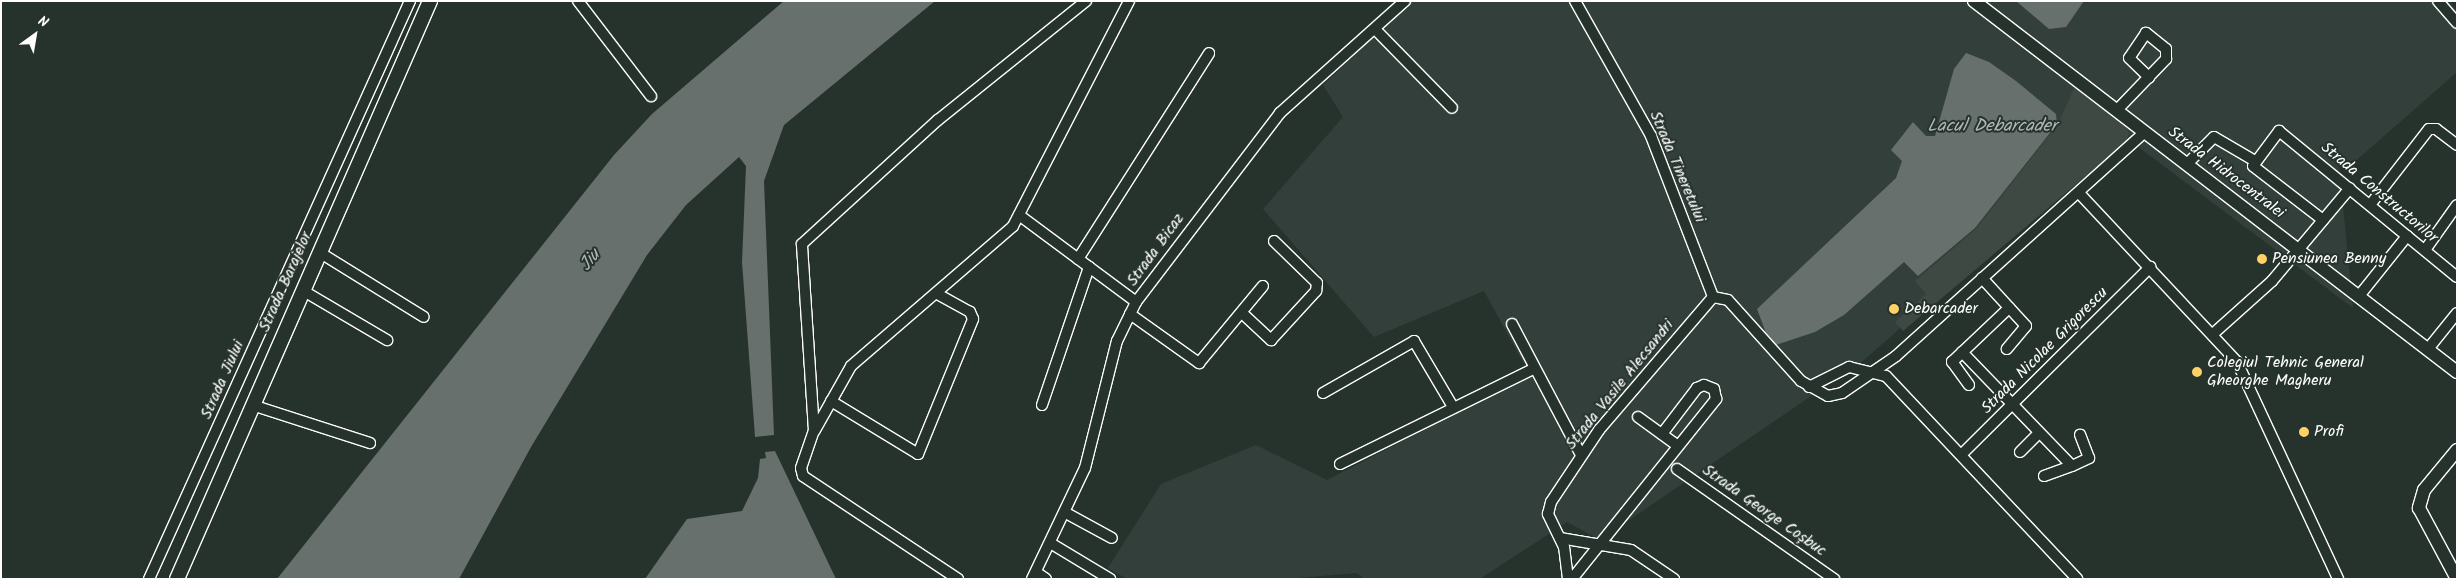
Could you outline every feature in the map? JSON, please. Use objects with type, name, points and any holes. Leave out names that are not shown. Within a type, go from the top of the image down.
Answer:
[{"type":"main road","name":"Strada Barajelor","points":[[177,579],[430,1]]},
{"type":"street","name":"Strada Jiului","points":[[149,579],[410,1]]},
{"type":"street","points":[[578,1],[652,96]]},
{"type":"street","points":[[814,431],[802,244],[938,120],[1086,1]]},
{"type":"street","points":[[958,579],[808,482],[801,468],[814,431],[851,366],[1009,232],[1129,1]]},
{"type":"street","name":"Strada Bicaz","points":[[1034,576],[1052,544],[1084,468],[1117,341],[1136,302],[1268,126],[1405,1]]},
{"type":"street","name":"Strada Tineretului","points":[[1575,1],[1651,136],[1713,297]]},
{"type":"street","name":"Strada Hidrocentralei","points":[[1974,1],[2300,249],[2457,372]]},
{"type":"street","points":[[2438,1],[2457,23]]},
{"type":"street","points":[[1375,29],[1452,108]]},
{"type":"street","points":[[1078,258],[1209,53]]},
{"type":"street","points":[[2118,110],[2149,77]]},
{"type":"street","points":[[2370,205],[2429,129],[2436,129],[2457,145]]},
{"type":"street","points":[[1713,297],[1728,300],[1784,367],[1809,387],[1822,394],[1842,393],[1872,371],[2080,194],[2145,132]]},
{"type":"street","name":"Strada Constructorilor","points":[[2255,161],[2276,134],[2283,132],[2457,276]]},
{"type":"street","points":[[2187,164],[2214,137],[2255,161],[2256,170],[2323,220]]},
{"type":"street","points":[[2214,333],[2300,249],[2350,188]]},
{"type":"street","points":[[2080,194],[2214,333],[2242,370],[2338,579]]},
{"type":"street","points":[[2425,250],[2457,205]]},
{"type":"street","points":[[1019,215],[1136,302]]},
{"type":"street","points":[[2359,296],[2407,236]]},
{"type":"street","points":[[1242,313],[1271,340],[1316,291],[1318,283],[1274,241]]},
{"type":"street","points":[[319,252],[424,317]]},
{"type":"street","points":[[1042,405],[1089,267]]},
{"type":"street","name":"Strada Nicolae Grigorescu","points":[[1961,455],[2014,405],[2150,267]]},
{"type":"street","points":[[1982,278],[2026,329],[2007,349]]},
{"type":"street","points":[[1130,314],[1199,363],[1263,286]]},
{"type":"street","points":[[302,290],[387,340]]},
{"type":"street","points":[[831,401],[918,454],[973,318],[970,312],[938,294]]},
{"type":"street","name":"Strada Vasile Alecsandri","points":[[1568,579],[1560,538],[1548,510],[1581,455],[1713,297]]},
{"type":"street","points":[[1969,385],[1951,364],[2009,308]]},
{"type":"street","points":[[2428,349],[2457,313]]},
{"type":"street","points":[[1512,324],[1581,455]]},
{"type":"street","points":[[1323,393],[1414,341],[1453,407]]},
{"type":"street","points":[[1962,352],[2072,466]]},
{"type":"street","points":[[1340,464],[1535,368]]},
{"type":"street","points":[[1809,387],[1841,369],[1872,371],[1886,376],[2077,579]]},
{"type":"street","points":[[1572,579],[1716,399],[1710,386],[1697,388],[1662,434]]},
{"type":"street","points":[[252,405],[370,444]]},
{"type":"street","points":[[1638,417],[1678,446]]},
{"type":"street","points":[[2020,452],[2039,433]]},
{"type":"street","points":[[2044,476],[2089,458],[2080,435]]},
{"type":"street","points":[[2457,450],[2424,490],[2419,508],[2457,578]]},
{"type":"street","name":"Strada George Coșbuc","points":[[1677,469],[1822,576],[1834,579]]},
{"type":"street","points":[[1066,513],[1112,538]]},
{"type":"street","points":[[1560,538],[1631,550],[1674,579]]},
{"type":"street","points":[[1052,544],[1110,579]]},
{"type":"street","points":[[1034,576],[1046,579]]},
{"type":"shaded area","points":[[1411,1],[2449,1],[2457,11],[2457,72],[2351,165],[2339,164],[2353,308],[2121,134],[1864,360],[1600,540],[1567,522],[1480,579],[1364,579],[1357,573],[1285,579],[1127,579],[1108,568],[1161,484],[1256,445],[1327,480],[1530,375],[1484,291],[1374,337],[1263,209],[1343,117],[1323,85]]},
{"type":"shaded area","points":[[2075,86],[2123,121],[2129,133],[2126,142],[1903,331],[1895,322],[1926,294],[1915,281],[1976,229],[2058,124]]},
{"type":"water","name":"Jiu","points":[[784,1],[935,1],[784,125],[764,181],[774,435],[755,437],[742,262],[746,166],[739,157],[686,205],[647,255],[531,447],[459,579],[277,579],[614,155],[652,114]]},
{"type":"water","points":[[2016,1],[2084,1],[2066,27],[2049,29]]},
{"type":"water","name":"Lacul Debarcader","points":[[1966,53],[1989,62],[2016,81],[2056,114],[2057,124],[1975,228],[1918,276],[1904,262],[1844,315],[1815,332],[1776,345],[1766,333],[1757,309],[1896,178],[1902,161],[1891,150],[1913,122],[1926,136],[1935,136],[1954,69]]},
{"type":"water","points":[[775,451],[836,579],[645,579],[687,519],[742,511],[758,478],[760,459],[766,458],[765,452]]},
{"type":"place","name":"Pensiunea Benny","points":[[2262,259]]},
{"type":"place","name":"Debarcader","points":[[1894,309]]},
{"type":"place","name":"Colegiul Tehnic General Gheorghe Magheru","points":[[2197,372]]},
{"type":"place","name":"Profi","points":[[2304,432]]}]
